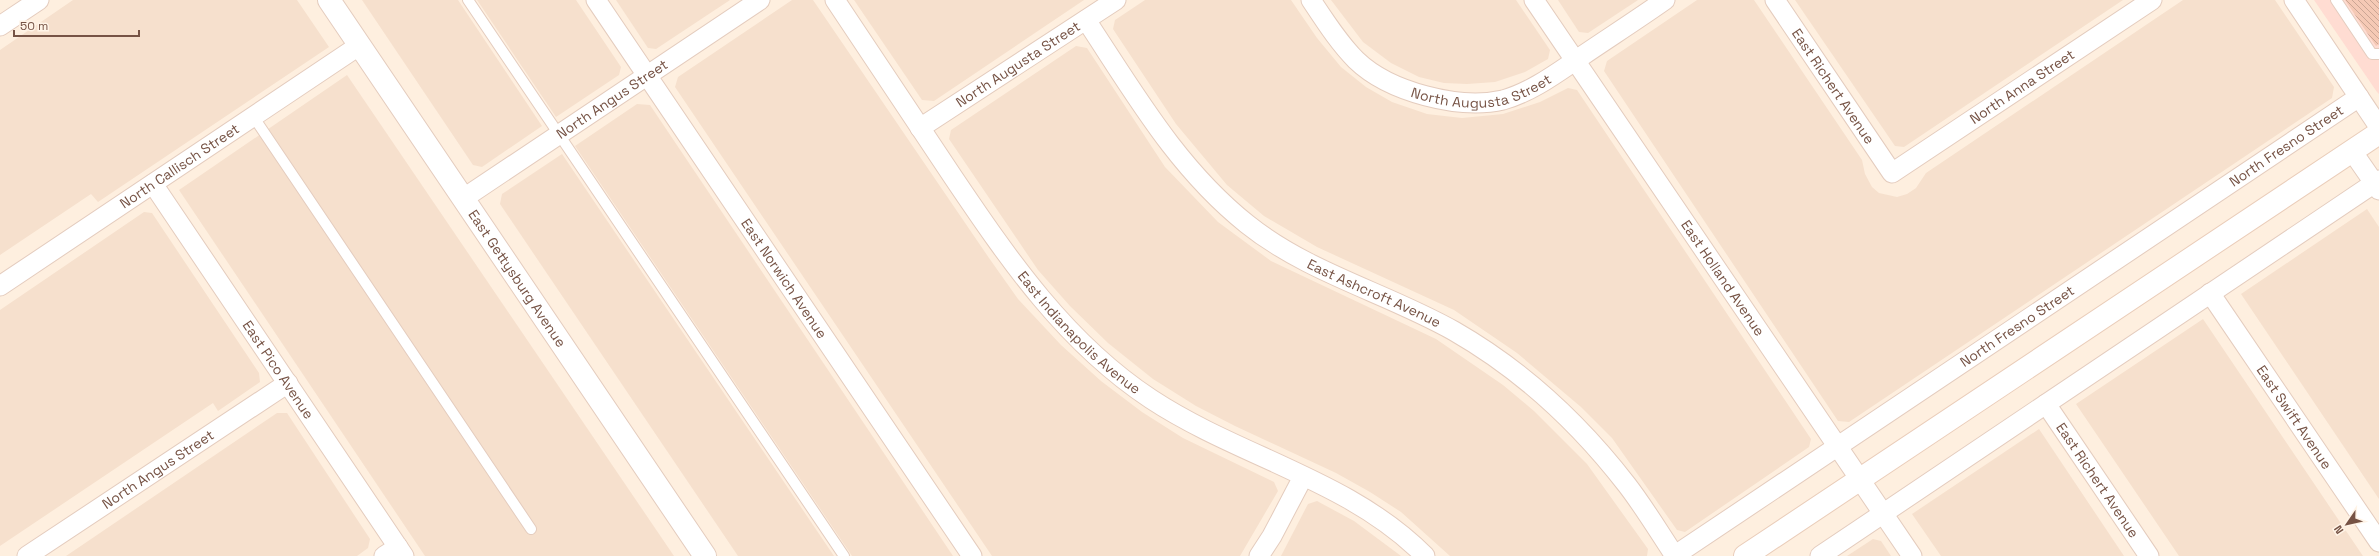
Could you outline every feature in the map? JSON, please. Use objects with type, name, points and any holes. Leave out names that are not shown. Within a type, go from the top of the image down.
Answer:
[{"type":"main road","name":"East Gettysburg Avenue","points":[[329,0],[705,556]]},
{"type":"main road","points":[[1745,556],[2379,133]]},
{"type":"street","points":[[0,26],[39,0]]},
{"type":"street","name":"East Norwich Avenue","points":[[596,0],[972,556]]},
{"type":"street","name":"North Angus Street","points":[[464,198],[760,0]]},
{"type":"street","name":"East Indianapolis Avenue","points":[[835,0],[920,128],[1030,287],[1065,327],[1106,364],[1152,399],[1201,426],[1340,494],[1381,519],[1425,556]]},
{"type":"street","name":"North Augusta Street","points":[[920,128],[1116,0]]},
{"type":"street","name":"North Augusta Street","points":[[1311,0],[1331,30],[1357,61],[1392,84],[1434,99],[1468,104],[1504,100],[1538,85],[1665,0]]},
{"type":"street","name":"East Holland Avenue","points":[[1534,0],[1836,447],[1912,556]]},
{"type":"street","name":"East Richert Avenue","points":[[1775,0],[1892,173]]},
{"type":"street","name":"North Anna Street","points":[[1892,173],[2152,0]]},
{"type":"street","points":[[2294,0],[2379,127]]},
{"type":"street","name":"East Ashcroft Avenue","points":[[1086,20],[1162,134],[1187,168],[1218,200],[1249,226],[1284,249],[1453,331],[1514,370],[1551,401],[1592,443],[1628,486],[1675,556]]},
{"type":"street","name":"North Callisch Street","points":[[0,286],[360,45]]},
{"type":"street","name":"North Fresno Street","points":[[1675,556],[2359,97]]},
{"type":"street","points":[[1820,556],[2210,293],[2378,185],[2352,151]]},
{"type":"street","name":"East Pico Avenue","points":[[153,184],[288,383],[395,553]]},
{"type":"street","name":"East Swift Avenue","points":[[2210,293],[2379,542]]},
{"type":"street","name":"North Angus Street","points":[[27,556],[288,383]]},
{"type":"street","name":"East Richert Avenue","points":[[2046,404],[2149,556]]},
{"type":"street","points":[[1260,556],[1303,477]]},
{"type":"lane","points":[[468,0],[844,556]]},
{"type":"lane","points":[[2336,0],[2372,54],[2379,54]]},
{"type":"lane","points":[[253,116],[531,529]]},
{"type":"shaded area","points":[[73,0],[297,0],[329,47],[98,202],[91,194],[0,255],[0,50]]},
{"type":"shaded area","points":[[362,0],[458,0],[542,126],[482,167],[473,165]]},
{"type":"shaded area","points":[[477,0],[576,0],[621,67],[619,75],[556,117]]},
{"type":"shaded area","points":[[616,0],[730,0],[656,49],[648,48]]},
{"type":"shaded area","points":[[792,0],[813,0],[1018,299],[1061,345],[1101,381],[1142,412],[1183,438],[1274,482],[1278,491],[1240,556],[992,556],[675,87],[678,77]]},
{"type":"shaded area","points":[[854,0],[1084,0],[934,101],[922,100]]},
{"type":"shaded area","points":[[1145,0],[1291,0],[1317,38],[1341,67],[1366,87],[1392,102],[1427,114],[1462,118],[1503,114],[1540,102],[1568,88],[1577,90],[1811,439],[1809,447],[1685,532],[1677,530],[1612,438],[1581,407],[1517,353],[1454,310],[1317,247],[1264,216],[1227,185],[1176,124],[1113,29],[1115,20]]},
{"type":"shaded area","points":[[1331,0],[1516,0],[1550,50],[1548,59],[1525,72],[1495,82],[1467,84],[1444,83],[1419,77],[1391,63],[1363,42]]},
{"type":"shaded area","points":[[1558,0],[1638,0],[1588,33],[1579,32]]},
{"type":"shaded area","points":[[1697,0],[1754,0],[1862,160],[1865,174],[1872,187],[1879,193],[1897,197],[1907,194],[1916,188],[1926,173],[2183,0],[2275,0],[2334,87],[2332,98],[1849,422],[1838,421],[1604,71],[1607,61]]},
{"type":"shaded area","points":[[1795,0],[2123,0],[1904,147],[1895,146]]},
{"type":"shaded area","points":[[2314,0],[2379,0],[2379,94],[2377,92]]},
{"type":"shaded area","points":[[1076,46],[1087,48],[1165,167],[1218,222],[1271,261],[1436,339],[1503,385],[1534,411],[1587,464],[1648,549],[1647,556],[1450,556],[1401,512],[1370,492],[1336,473],[1235,426],[1196,406],[1153,379],[1108,343],[1070,306],[1038,270],[949,139],[951,130]]},
{"type":"shaded area","points":[[347,75],[674,556],[425,556],[179,190]]},
{"type":"shaded area","points":[[637,104],[650,105],[953,556],[852,556],[575,146]]},
{"type":"shaded area","points":[[562,154],[834,556],[738,556],[500,204],[502,194]]},
{"type":"shaded area","points":[[2367,209],[2379,227],[2379,499],[2241,294]]},
{"type":"shaded area","points":[[144,212],[152,213],[259,373],[260,382],[218,411],[213,403],[0,546],[0,310]]},
{"type":"shaded area","points":[[2203,319],[2363,556],[2179,556],[2076,404]]},
{"type":"shaded area","points":[[277,413],[287,413],[370,539],[368,548],[357,556],[66,556]]},
{"type":"shaded area","points":[[2039,429],[2124,556],[1941,556],[1912,514]]},
{"type":"shaded area","points":[[1317,501],[1354,521],[1401,556],[1281,556],[1308,504]]},
{"type":"shaded area","points":[[1873,539],[1881,541],[1891,556],[1847,556]]},
{"type":"building","points":[[2345,0],[2379,0],[2379,44],[2376,46]]}]
